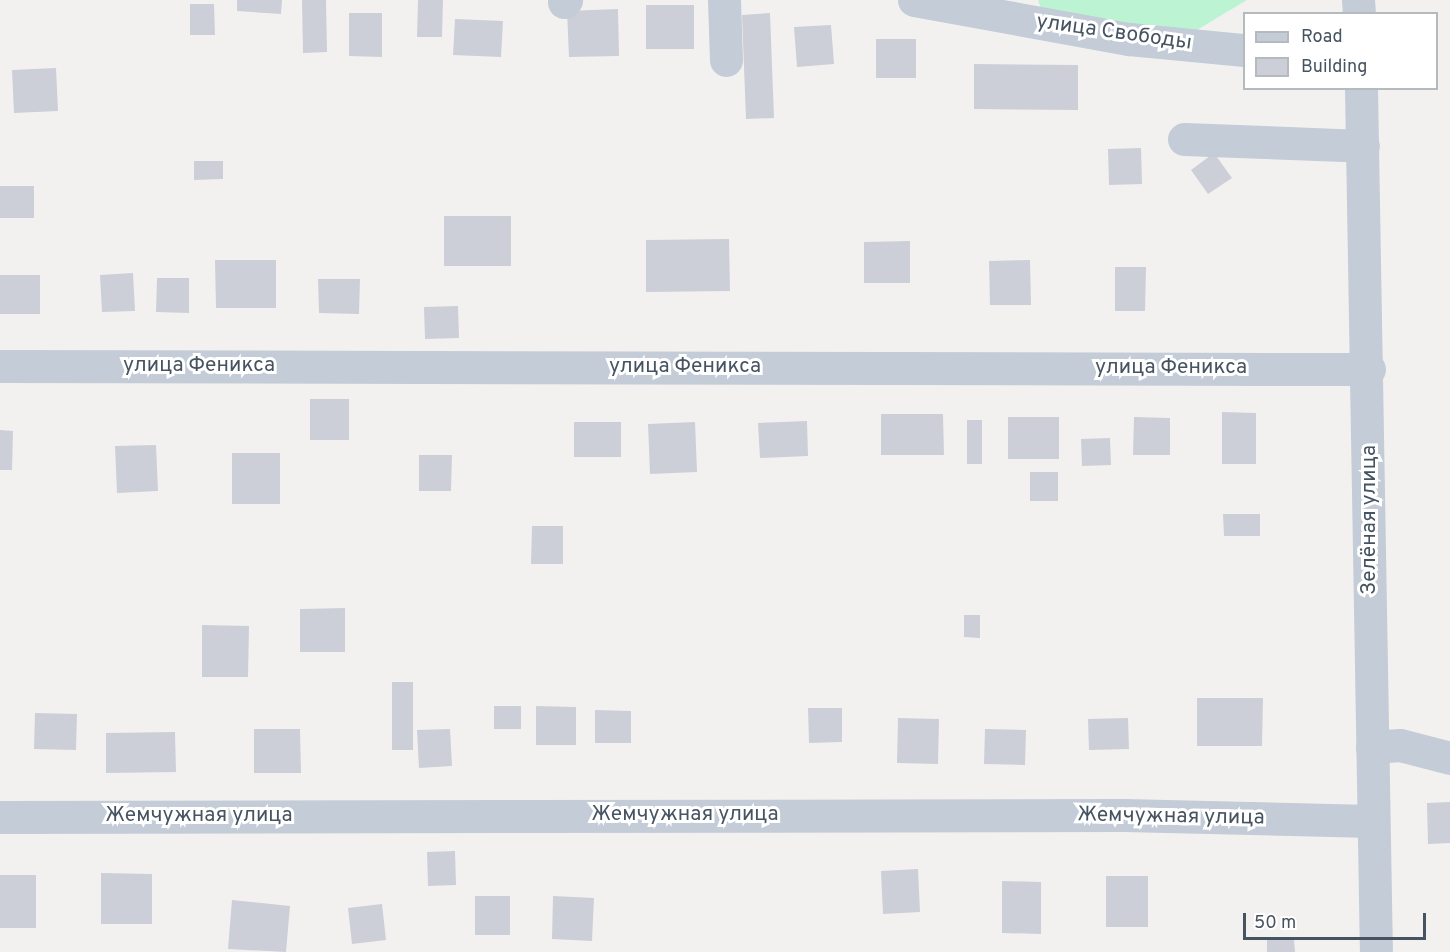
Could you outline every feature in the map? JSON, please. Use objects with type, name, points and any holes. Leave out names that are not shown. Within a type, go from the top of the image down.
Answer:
[{"type":"street","points":[[724,0],[726,60]]},
{"type":"street","name":"улица Свободы","points":[[914,0],[1129,39],[1243,50]]},
{"type":"street","name":"Зелёная улица","points":[[1361,90],[1369,369],[1371,821],[1376,952]]},
{"type":"street","points":[[1184,139],[1363,146]]},
{"type":"street","name":"улица Феникса","points":[[0,366],[1369,369]]},
{"type":"street","points":[[1372,747],[1400,745],[1450,758]]},
{"type":"street","name":"Жемчужная улица","points":[[0,817],[1124,815],[1371,821]]},
{"type":"green space","points":[[1038,0],[1247,0],[1192,33],[1043,14]]},
{"type":"building","points":[[237,0],[282,0],[281,14],[237,11]]},
{"type":"building","points":[[302,0],[326,0],[327,52],[303,53]]},
{"type":"building","points":[[418,0],[443,0],[442,37],[417,37]]},
{"type":"building","points":[[190,4],[214,4],[215,35],[190,35]]},
{"type":"building","points":[[646,5],[694,5],[694,49],[646,49]]},
{"type":"building","points":[[618,9],[619,56],[569,57],[567,11]]},
{"type":"building","points":[[349,13],[382,13],[382,57],[349,56]]},
{"type":"building","points":[[770,13],[774,118],[746,119],[742,15]]},
{"type":"building","points":[[455,19],[503,21],[501,57],[453,55]]},
{"type":"building","points":[[831,25],[834,64],[797,67],[794,27]]},
{"type":"building","points":[[876,39],[916,39],[916,78],[876,78]]},
{"type":"building","points":[[974,64],[1078,65],[1078,110],[974,109]]},
{"type":"building","points":[[56,68],[58,111],[14,113],[12,70]]},
{"type":"building","points":[[1141,148],[1142,184],[1109,185],[1108,149]]},
{"type":"building","points":[[1214,153],[1232,178],[1208,194],[1191,170]]},
{"type":"building","points":[[194,161],[223,161],[223,179],[194,180]]},
{"type":"building","points":[[0,186],[34,186],[34,218],[0,218]]},
{"type":"building","points":[[444,216],[511,216],[511,266],[444,266]]},
{"type":"building","points":[[729,239],[730,291],[646,292],[646,240]]},
{"type":"building","points":[[910,241],[910,283],[864,283],[864,242]]},
{"type":"building","points":[[215,260],[276,260],[276,308],[216,308]]},
{"type":"building","points":[[1030,260],[1031,305],[990,305],[989,261]]},
{"type":"building","points":[[1115,267],[1146,267],[1145,311],[1115,311]]},
{"type":"building","points":[[133,273],[135,311],[102,312],[100,275]]},
{"type":"building","points":[[0,275],[40,275],[40,314],[0,314]]},
{"type":"building","points":[[157,278],[189,278],[189,313],[156,312]]},
{"type":"building","points":[[318,279],[360,279],[359,314],[319,313]]},
{"type":"building","points":[[458,306],[459,338],[425,339],[424,307]]},
{"type":"building","points":[[310,399],[349,399],[349,440],[310,440]]},
{"type":"building","points":[[1222,412],[1256,413],[1256,464],[1222,464]]},
{"type":"building","points":[[881,414],[943,414],[944,455],[881,455]]},
{"type":"building","points":[[1008,417],[1059,417],[1059,459],[1008,459]]},
{"type":"building","points":[[1134,417],[1170,418],[1170,455],[1133,455]]},
{"type":"building","points":[[967,420],[982,420],[982,464],[967,464]]},
{"type":"building","points":[[807,421],[808,456],[760,458],[758,423]]},
{"type":"building","points":[[574,422],[621,422],[621,457],[574,457]]},
{"type":"building","points":[[695,422],[697,472],[650,474],[648,424]]},
{"type":"building","points":[[0,430],[13,431],[12,470],[0,470]]},
{"type":"building","points":[[1110,438],[1111,465],[1082,466],[1081,439]]},
{"type":"building","points":[[156,445],[158,491],[117,493],[115,446]]},
{"type":"building","points":[[232,453],[280,453],[280,504],[232,504]]},
{"type":"building","points":[[419,455],[452,455],[451,491],[419,491]]},
{"type":"building","points":[[1030,472],[1058,472],[1058,501],[1030,501]]},
{"type":"building","points":[[1223,514],[1260,514],[1260,536],[1224,536]]},
{"type":"building","points":[[532,526],[563,526],[563,564],[531,564]]},
{"type":"building","points":[[345,608],[345,652],[300,652],[300,609]]},
{"type":"building","points":[[964,615],[980,615],[980,638],[964,637]]},
{"type":"building","points":[[202,625],[249,626],[248,677],[202,677]]},
{"type":"building","points":[[392,682],[413,682],[413,750],[392,750]]},
{"type":"building","points":[[1197,698],[1263,698],[1262,746],[1197,746]]},
{"type":"building","points":[[494,706],[521,706],[521,729],[494,729]]},
{"type":"building","points":[[536,706],[576,707],[576,745],[536,745]]},
{"type":"building","points":[[808,708],[842,708],[842,742],[809,743]]},
{"type":"building","points":[[595,710],[631,711],[631,743],[595,743]]},
{"type":"building","points":[[35,713],[77,714],[76,750],[34,749]]},
{"type":"building","points":[[898,718],[939,719],[938,764],[897,763]]},
{"type":"building","points":[[1128,718],[1129,749],[1089,750],[1088,719]]},
{"type":"building","points":[[254,729],[300,729],[301,773],[254,773]]},
{"type":"building","points":[[450,729],[452,766],[419,768],[417,730]]},
{"type":"building","points":[[985,729],[1026,730],[1025,765],[984,764]]},
{"type":"building","points":[[175,732],[176,772],[106,773],[106,733]]},
{"type":"building","points":[[1450,802],[1450,843],[1428,844],[1427,803]]},
{"type":"building","points":[[455,851],[456,885],[428,886],[427,852]]},
{"type":"building","points":[[918,869],[920,912],[883,914],[881,871]]},
{"type":"building","points":[[101,873],[152,874],[152,924],[101,924]]},
{"type":"building","points":[[0,875],[36,875],[36,928],[0,928]]},
{"type":"building","points":[[1106,876],[1148,876],[1148,927],[1106,927]]},
{"type":"building","points":[[1002,881],[1041,882],[1041,934],[1002,933]]},
{"type":"building","points":[[475,896],[510,896],[510,935],[475,935]]},
{"type":"building","points":[[553,896],[594,898],[592,941],[552,939]]},
{"type":"building","points":[[232,900],[290,906],[286,952],[228,949]]},
{"type":"building","points":[[382,904],[386,940],[352,944],[348,908]]},
{"type":"building","points":[[1267,940],[1294,940],[1295,952],[1267,952]]}]
